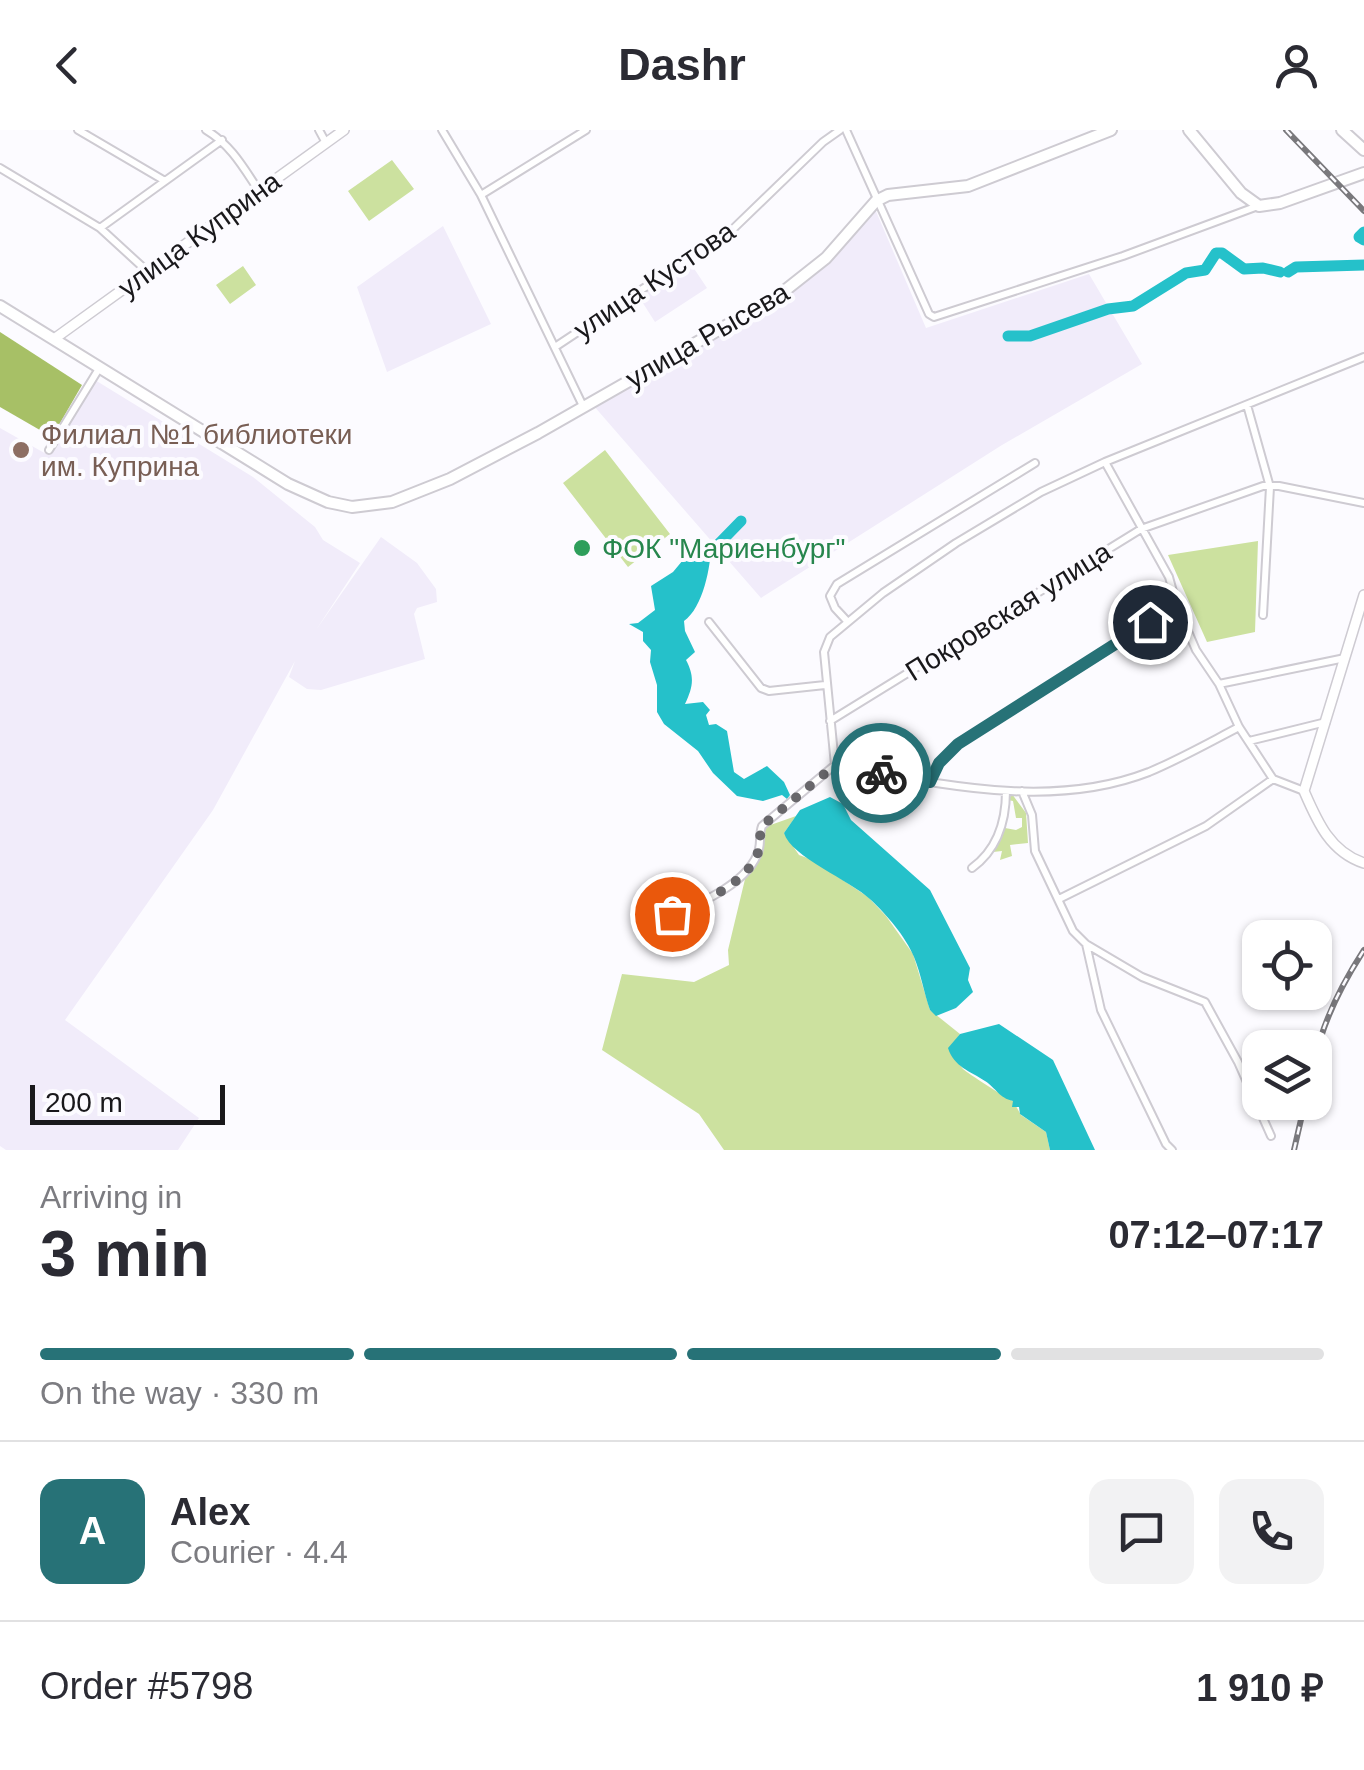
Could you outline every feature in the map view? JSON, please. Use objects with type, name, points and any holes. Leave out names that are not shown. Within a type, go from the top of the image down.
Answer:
[{"type":"main road","points":[[876,201],[888,194],[968,186],[1111,130]]},
{"type":"main road","points":[[1190,130],[1252,206],[1280,202],[1364,173]]},
{"type":"main road","points":[[1348,133],[1364,150]]},
{"type":"main road","name":"улица Рысева","points":[[0,306],[288,484],[340,506],[388,504],[450,479],[583,407],[798,282],[826,258],[876,201]]},
{"type":"street","points":[[78,130],[165,181]]},
{"type":"street","points":[[206,130],[222,140],[258,192]]},
{"type":"street","points":[[319,130],[326,142]]},
{"type":"street","name":"улица Куприна","points":[[54,339],[344,130]]},
{"type":"street","points":[[442,130],[481,195],[583,407]]},
{"type":"street","points":[[481,195],[586,130]]},
{"type":"street","points":[[843,130],[934,318],[1123,256],[1252,206]]},
{"type":"street","name":"улица Кустова","points":[[555,347],[732,230],[824,142],[843,130]]},
{"type":"street","points":[[100,228],[222,140]]},
{"type":"street","points":[[0,168],[100,228],[148,272]]},
{"type":"street","points":[[835,765],[824,652],[830,638],[848,621],[956,543],[1042,492],[1105,462],[1364,357]]},
{"type":"street","points":[[49,450],[100,367]]},
{"type":"street","points":[[1247,405],[1270,487],[1262,614]]},
{"type":"street","points":[[1105,462],[1168,578],[1196,650],[1273,779],[1304,791],[1324,832],[1342,851],[1364,862]]},
{"type":"street","points":[[848,621],[830,596],[836,584],[1035,463]]},
{"type":"street","name":"Покровская улица","points":[[830,721],[1141,529],[1225,498],[1270,487],[1364,503]]},
{"type":"street","points":[[1304,791],[1364,594]]},
{"type":"street","points":[[930,782],[939,763],[958,744],[1176,606]]},
{"type":"street","points":[[708,622],[761,688],[769,691],[825,686]]},
{"type":"street","points":[[1219,684],[1346,657]]},
{"type":"street","points":[[1250,740],[1328,721]]},
{"type":"street","points":[[835,765],[1006,791],[1078,790],[1148,772],[1240,727]]},
{"type":"street","points":[[672,914],[714,898],[740,875],[759,851],[762,826],[835,765]]},
{"type":"street","points":[[1059,900],[1206,826],[1273,779]]},
{"type":"street","points":[[972,868],[995,844],[1003,824],[1006,791]]},
{"type":"street","points":[[1022,792],[1032,815],[1035,852],[1073,931],[1086,944],[1142,977],[1205,1002],[1271,1136]]},
{"type":"street","points":[[1086,944],[1100,1010],[1172,1150]]},
{"type":"shaded area","points":[[875,209],[926,328],[1089,274],[1142,364],[1002,445],[761,598],[593,405],[799,288]]},
{"type":"shaded area","points":[[443,226],[491,324],[387,372],[357,287]]},
{"type":"shaded area","points":[[691,264],[707,288],[655,322],[639,297]]},
{"type":"shaded area","points":[[95,380],[253,477],[315,527],[323,540],[360,563],[316,630],[381,537],[417,563],[436,589],[437,602],[417,608],[414,614],[425,659],[321,690],[307,689],[289,677],[295,661],[213,810],[65,1020],[199,1118],[178,1150],[6,1150],[0,1146],[0,428],[48,455]]},
{"type":"green space","points":[[392,160],[414,189],[369,221],[348,191]]},
{"type":"green space","points":[[243,266],[256,285],[230,304],[216,285]]},
{"type":"green space","points":[[0,332],[82,385],[52,437],[0,407]]},
{"type":"green space","points":[[605,450],[670,534],[628,567],[563,483]]},
{"type":"green space","points":[[1258,541],[1255,632],[1207,642],[1168,555]]},
{"type":"green space","points":[[1012,794],[1026,813],[1028,843],[1010,845],[1012,856],[1000,860],[1002,851],[993,852],[1005,828],[1022,827],[1022,818],[1016,818],[1013,801],[1008,800]]},
{"type":"green space","points":[[796,816],[784,833],[799,855],[813,860],[868,897],[886,916],[913,954],[930,1010],[960,1034],[952,1045],[961,1067],[1013,1101],[1021,1115],[1046,1132],[1050,1150],[724,1150],[699,1114],[602,1050],[622,974],[694,982],[729,965],[728,950],[746,875],[759,851],[759,829]]},
{"type":"water","points":[[711,539],[702,595],[684,621],[695,652],[686,660],[692,682],[685,704],[703,702],[710,710],[706,715],[709,725],[716,724],[727,731],[734,772],[744,779],[767,766],[784,782],[790,795],[787,799],[782,795],[763,801],[737,796],[713,773],[698,751],[664,724],[657,712],[651,650],[643,641],[643,632],[629,624],[638,623],[655,610],[651,586]]},
{"type":"water","points":[[830,797],[843,804],[851,820],[930,890],[970,968],[968,980],[973,992],[956,1008],[936,1016],[930,1010],[910,949],[889,919],[862,892],[789,842],[784,833],[800,810]]},
{"type":"water","points":[[999,1024],[1053,1060],[1095,1150],[1050,1150],[1046,1132],[1020,1114],[1019,1107],[1012,1107],[1013,1101],[954,1060],[948,1048],[960,1034]]},
{"type":"waterway","points":[[1364,232],[1359,237],[1364,240]]},
{"type":"waterway","points":[[1008,336],[1030,336],[1108,309],[1133,306],[1186,273],[1205,270],[1216,253],[1244,269],[1280,272]]},
{"type":"waterway","points":[[1288,272],[1296,267],[1364,265]]},
{"type":"waterway","points":[[703,560],[741,521]]},
{"type":"railway","points":[[1286,130],[1364,211]]},
{"type":"railway","points":[[1323,1030],[1364,950]]},
{"type":"railway","points":[[1294,1150],[1301,1120]]},
{"type":"way so far","points":[[672,914],[714,898],[750,866],[759,851],[762,826],[835,765],[881,773]]},
{"type":"place","name":"Филиал №1 библиотеки им. Куприна","points":[[21,450]]},
{"type":"place","name":"ФОК \"Мариенбург\"","points":[[582,548]]},
{"type":"route","points":[[881,773],[930,782],[939,763],[958,744],[1150,622]]}]
